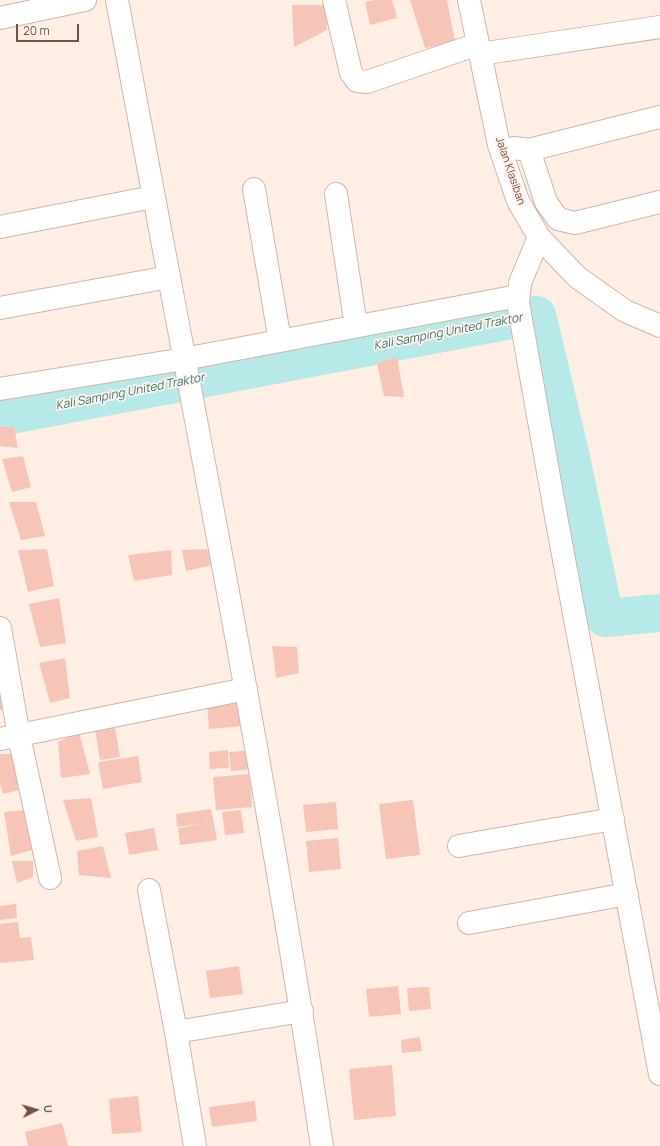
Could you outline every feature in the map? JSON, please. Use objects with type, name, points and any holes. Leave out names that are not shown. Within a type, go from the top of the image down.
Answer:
[{"type":"street","points":[[0,18],[85,0]]},
{"type":"street","points":[[117,0],[271,826],[302,1011],[322,1146]]},
{"type":"street","points":[[334,0],[351,73],[357,82],[367,82],[479,49],[660,27]]},
{"type":"street","name":"Jalan Klasiban","points":[[469,0],[499,145],[518,201],[539,237],[577,277],[625,311],[660,326]]},
{"type":"street","points":[[499,145],[529,150],[660,117]]},
{"type":"street","points":[[529,150],[546,202],[558,219],[575,223],[660,202]]},
{"type":"street","points":[[254,189],[280,340]]},
{"type":"street","points":[[336,194],[354,313],[358,326]]},
{"type":"street","points":[[0,226],[154,197]]},
{"type":"street","points":[[539,237],[520,283],[518,299],[660,1074]]},
{"type":"street","points":[[0,308],[168,277]]},
{"type":"street","points":[[0,389],[186,371],[280,340],[518,299]]},
{"type":"street","points":[[0,628],[10,737],[50,878]]},
{"type":"street","points":[[10,737],[246,689]]},
{"type":"street","points":[[459,846],[613,819]]},
{"type":"street","points":[[149,890],[176,1032],[195,1146]]},
{"type":"street","points":[[469,923],[626,894]]},
{"type":"street","points":[[176,1032],[302,1011]]},
{"type":"building","points":[[375,0],[392,0],[397,18],[370,25],[365,2]]},
{"type":"building","points":[[410,0],[447,0],[455,42],[425,48]]},
{"type":"building","points":[[292,5],[326,5],[327,30],[294,47]]},
{"type":"building","points":[[397,357],[404,397],[384,396],[377,363]]},
{"type":"building","points":[[0,427],[14,427],[18,448],[0,446]]},
{"type":"building","points":[[23,456],[31,487],[12,492],[2,459]]},
{"type":"building","points":[[9,502],[36,502],[45,536],[21,540]]},
{"type":"building","points":[[47,549],[54,586],[28,592],[18,550]]},
{"type":"building","points":[[207,549],[213,565],[186,571],[182,550]]},
{"type":"building","points":[[171,550],[172,575],[134,581],[128,555]]},
{"type":"building","points":[[59,598],[66,643],[40,647],[29,604]]},
{"type":"building","points":[[272,646],[297,647],[299,673],[276,678]]},
{"type":"building","points":[[65,658],[70,698],[50,703],[39,663]]},
{"type":"building","points":[[0,690],[4,709],[0,710]]},
{"type":"building","points":[[242,697],[244,726],[209,729],[207,700]]},
{"type":"building","points":[[115,727],[120,757],[100,760],[95,730]]},
{"type":"building","points":[[79,732],[90,774],[61,778],[58,742]]},
{"type":"building","points":[[228,750],[229,768],[210,769],[209,752]]},
{"type":"building","points":[[253,750],[255,769],[231,771],[229,752]]},
{"type":"building","points":[[0,754],[15,754],[20,790],[3,794],[0,783]]},
{"type":"building","points":[[138,756],[142,782],[103,789],[98,762]]},
{"type":"building","points":[[250,774],[252,807],[216,810],[213,777]]},
{"type":"building","points":[[91,798],[98,837],[76,841],[63,800]]},
{"type":"building","points":[[413,800],[420,855],[386,859],[379,804]]},
{"type":"building","points":[[336,802],[338,829],[306,832],[303,805]]},
{"type":"building","points":[[211,809],[217,840],[180,845],[178,828],[211,823],[177,827],[176,814]]},
{"type":"building","points":[[25,810],[32,850],[11,856],[4,812]]},
{"type":"building","points":[[241,810],[244,833],[225,835],[222,812]]},
{"type":"building","points":[[154,828],[158,850],[129,855],[125,833]]},
{"type":"building","points":[[338,838],[341,869],[309,872],[306,841]]},
{"type":"building","points":[[103,846],[111,878],[79,875],[77,851]]},
{"type":"building","points":[[12,861],[33,861],[33,877],[17,883]]},
{"type":"building","points":[[16,904],[17,918],[0,920],[0,906]]},
{"type":"building","points":[[18,922],[20,938],[31,937],[34,960],[0,963],[0,924]]},
{"type":"building","points":[[239,966],[243,994],[210,998],[206,971]]},
{"type":"building","points":[[398,986],[401,1014],[369,1017],[366,989]]},
{"type":"building","points":[[429,987],[431,1009],[409,1011],[407,988]]},
{"type":"building","points":[[420,1037],[422,1051],[402,1053],[401,1040]]},
{"type":"building","points":[[392,1065],[396,1116],[354,1120],[349,1069]]},
{"type":"building","points":[[138,1096],[142,1132],[112,1134],[109,1099]]},
{"type":"building","points":[[255,1101],[257,1121],[212,1127],[209,1107]]},
{"type":"building","points":[[62,1123],[68,1146],[28,1146],[25,1132]]},
{"type":"waterway","name":"Kali Samping United Traktor","points":[[0,417],[537,315],[570,453],[605,618],[660,613]]}]
